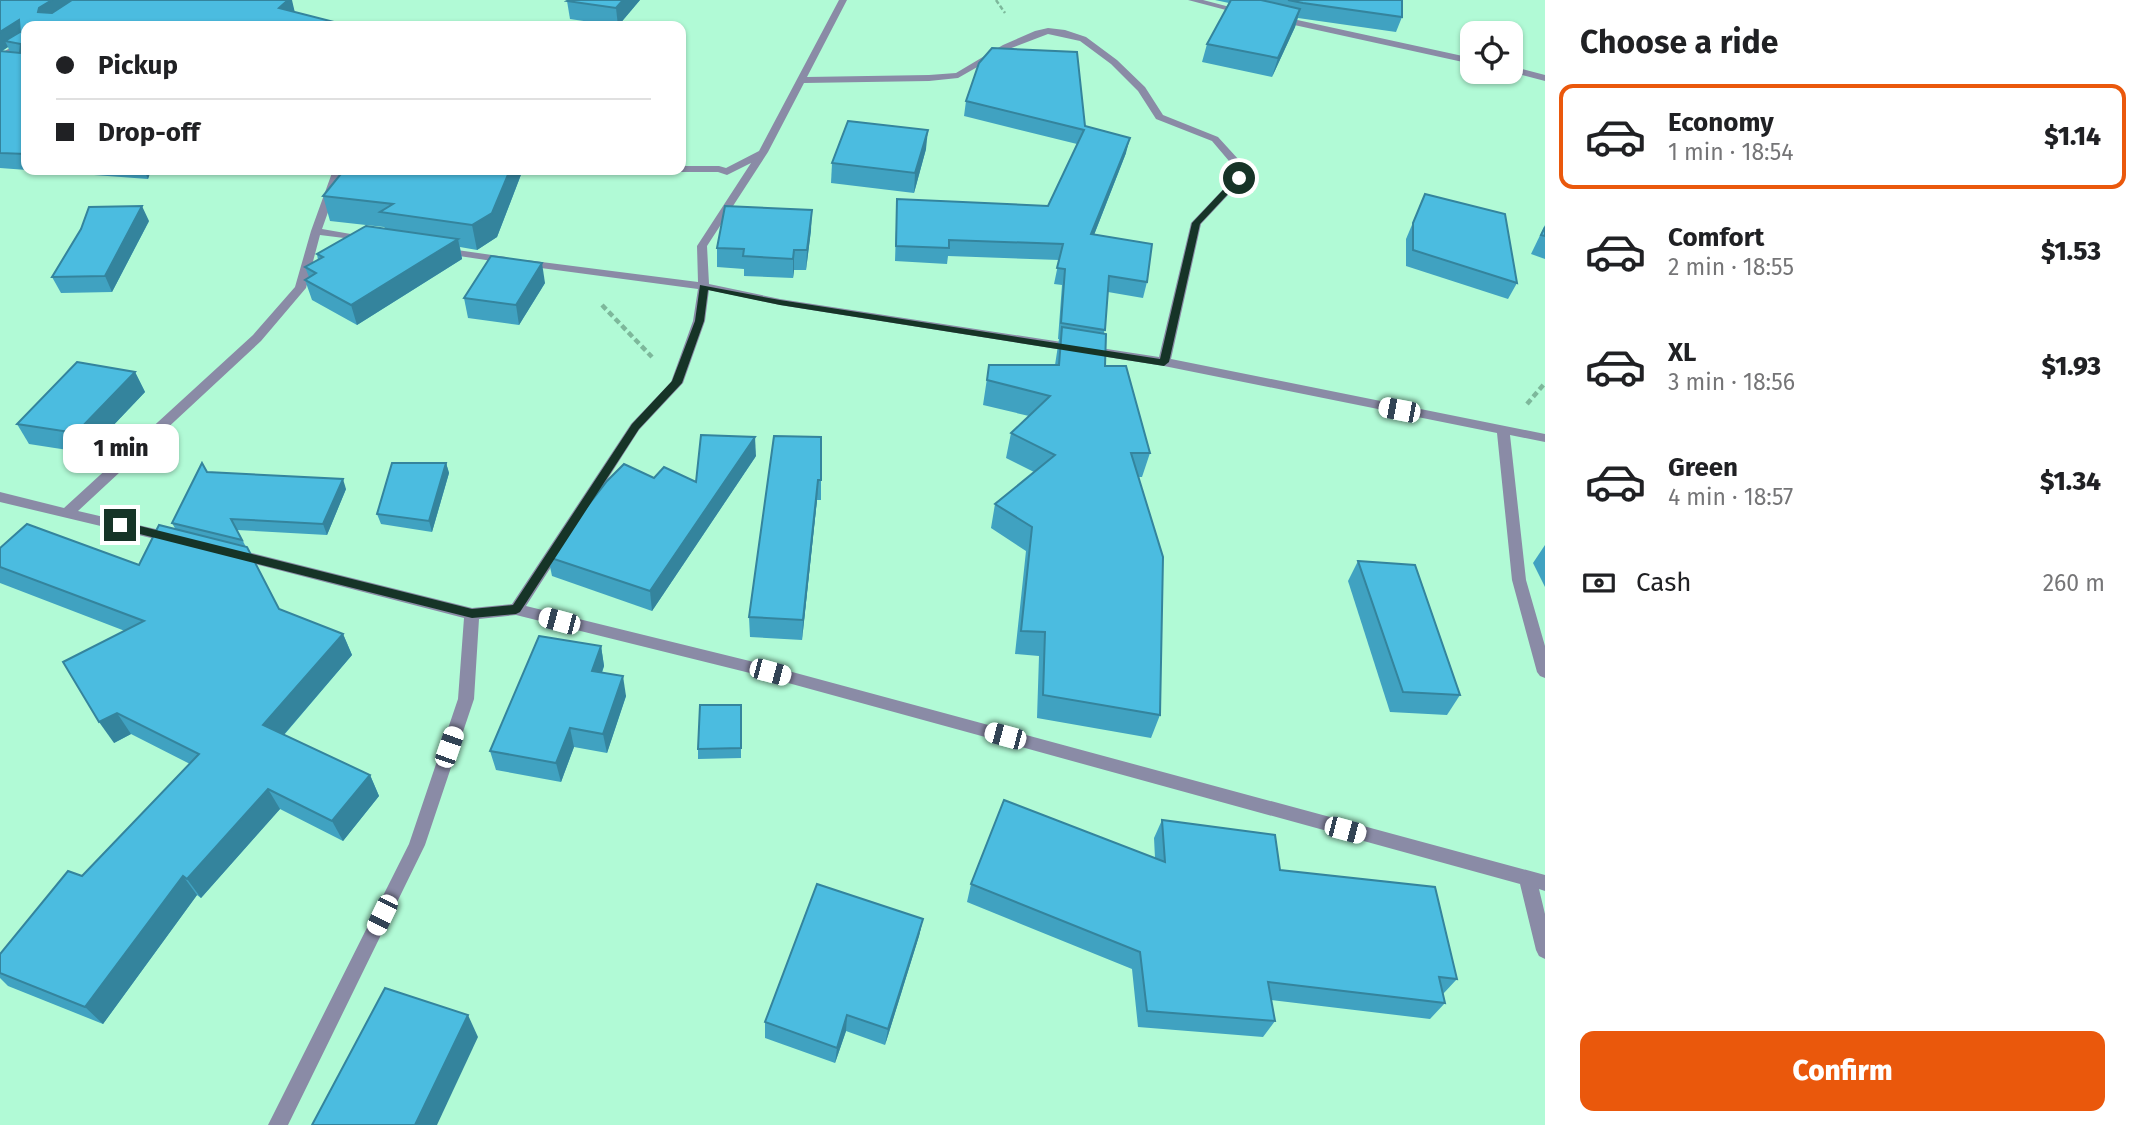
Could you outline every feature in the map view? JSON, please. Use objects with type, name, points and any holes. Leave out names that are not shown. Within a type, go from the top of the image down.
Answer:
[{"type":"street","points":[[516,609],[635,426],[677,383],[699,321],[704,286],[702,246],[763,152],[843,0]]},
{"type":"street","points":[[1192,0],[1258,14]]},
{"type":"street","points":[[1271,17],[1460,58]]},
{"type":"street","points":[[803,80],[958,75],[1006,47],[1048,31],[1083,39],[1114,62],[1142,89],[1159,117],[1215,139],[1234,160],[1239,178],[1196,223],[1164,362]]},
{"type":"street","points":[[0,59],[21,44]]},
{"type":"street","points":[[0,59],[13,62]]},
{"type":"street","points":[[1523,72],[1545,78]]},
{"type":"street","points":[[686,169],[719,169],[727,172],[763,152]]},
{"type":"street","points":[[68,512],[257,338],[300,288],[316,231],[336,175]]},
{"type":"street","points":[[316,231],[382,241]]},
{"type":"street","points":[[435,249],[704,286],[780,302],[1164,362],[1545,438]]},
{"type":"street","points":[[1503,431],[1519,580],[1545,672]]},
{"type":"street","points":[[0,497],[189,542]]},
{"type":"street","points":[[216,549],[472,614],[516,609],[770,672],[1536,882],[1545,950]]},
{"type":"street","points":[[278,1125],[417,845],[466,699],[472,614]]},
{"type":"path","points":[[567,269],[677,383]]},
{"type":"building","points":[[0,0],[52,0],[39,8],[38,12],[52,13],[72,0],[288,0],[279,8],[330,21],[21,21],[21,44],[5,41],[20,32],[19,20],[0,32]]},
{"type":"building","points":[[623,0],[616,8],[567,1]]},
{"type":"building","points":[[1231,0],[1261,0],[1300,9],[1278,58],[1207,44]]},
{"type":"building","points":[[1288,0],[1402,0],[1402,17],[1303,3]]},
{"type":"building","points":[[21,44],[21,154],[0,153],[0,51],[20,53]]},
{"type":"building","points":[[992,48],[1077,52],[1085,126],[1130,138],[1091,234],[1152,244],[1147,282],[1109,276],[1105,330],[1061,323],[1065,269],[1057,268],[1063,244],[949,240],[949,248],[896,246],[897,199],[1048,206],[1084,130],[966,101],[979,63]]},
{"type":"building","points":[[848,121],[928,130],[915,173],[832,163]]},
{"type":"building","points":[[340,175],[508,175],[492,213],[472,225],[380,212],[393,204],[323,196]]},
{"type":"building","points":[[1425,194],[1505,214],[1517,283],[1413,250],[1413,223]]},
{"type":"building","points":[[142,206],[105,276],[52,277],[81,229],[89,207]]},
{"type":"building","points":[[725,206],[812,210],[807,250],[794,250],[793,259],[743,256],[744,249],[717,248]]},
{"type":"building","points":[[366,226],[458,239],[351,305],[305,280],[316,273],[305,267],[323,257],[317,254]]},
{"type":"building","points":[[491,256],[542,263],[516,305],[464,298]]},
{"type":"building","points":[[1062,327],[1106,334],[1105,366],[1126,366],[1150,453],[1131,453],[1163,557],[1160,715],[1043,695],[1045,632],[1021,631],[1032,527],[995,504],[1055,455],[1011,433],[1050,396],[987,380],[989,365],[1059,365]]},
{"type":"building","points":[[77,362],[135,372],[76,433],[17,424]]},
{"type":"building","points":[[701,435],[755,437],[650,591],[548,557],[607,481],[624,464],[654,478],[664,467],[696,482]]},
{"type":"building","points":[[774,436],[821,437],[821,480],[818,480],[803,620],[749,617]]},
{"type":"building","points":[[202,463],[207,472],[343,479],[323,524],[231,519],[242,540],[172,523]]},
{"type":"building","points":[[392,463],[446,463],[429,521],[377,514]]},
{"type":"building","points":[[27,524],[139,565],[159,525],[247,547],[279,609],[343,634],[263,725],[370,775],[332,821],[268,789],[187,879],[183,876],[85,1007],[0,973],[0,954],[68,871],[82,876],[199,754],[117,713],[99,722],[63,662],[144,621],[0,567],[0,548]]},
{"type":"building","points":[[1358,561],[1415,565],[1460,695],[1403,692]]},
{"type":"building","points":[[539,636],[601,646],[592,671],[623,676],[603,734],[570,728],[556,763],[490,751]]},
{"type":"building","points":[[700,705],[741,705],[741,748],[698,749]]},
{"type":"building","points":[[1004,800],[1165,862],[1162,820],[1275,835],[1280,870],[1435,887],[1457,979],[1439,977],[1445,1003],[1268,982],[1275,1021],[1147,1011],[1140,952],[971,884]]},
{"type":"building","points":[[817,884],[923,919],[888,1029],[847,1015],[837,1048],[765,1022]]},
{"type":"building","points":[[385,988],[468,1015],[415,1125],[312,1125]]},
{"type":"route","points":[[120,525],[472,614],[516,609],[635,426],[677,383],[699,321],[704,286],[780,302],[1164,362],[1196,223],[1239,178]]}]
